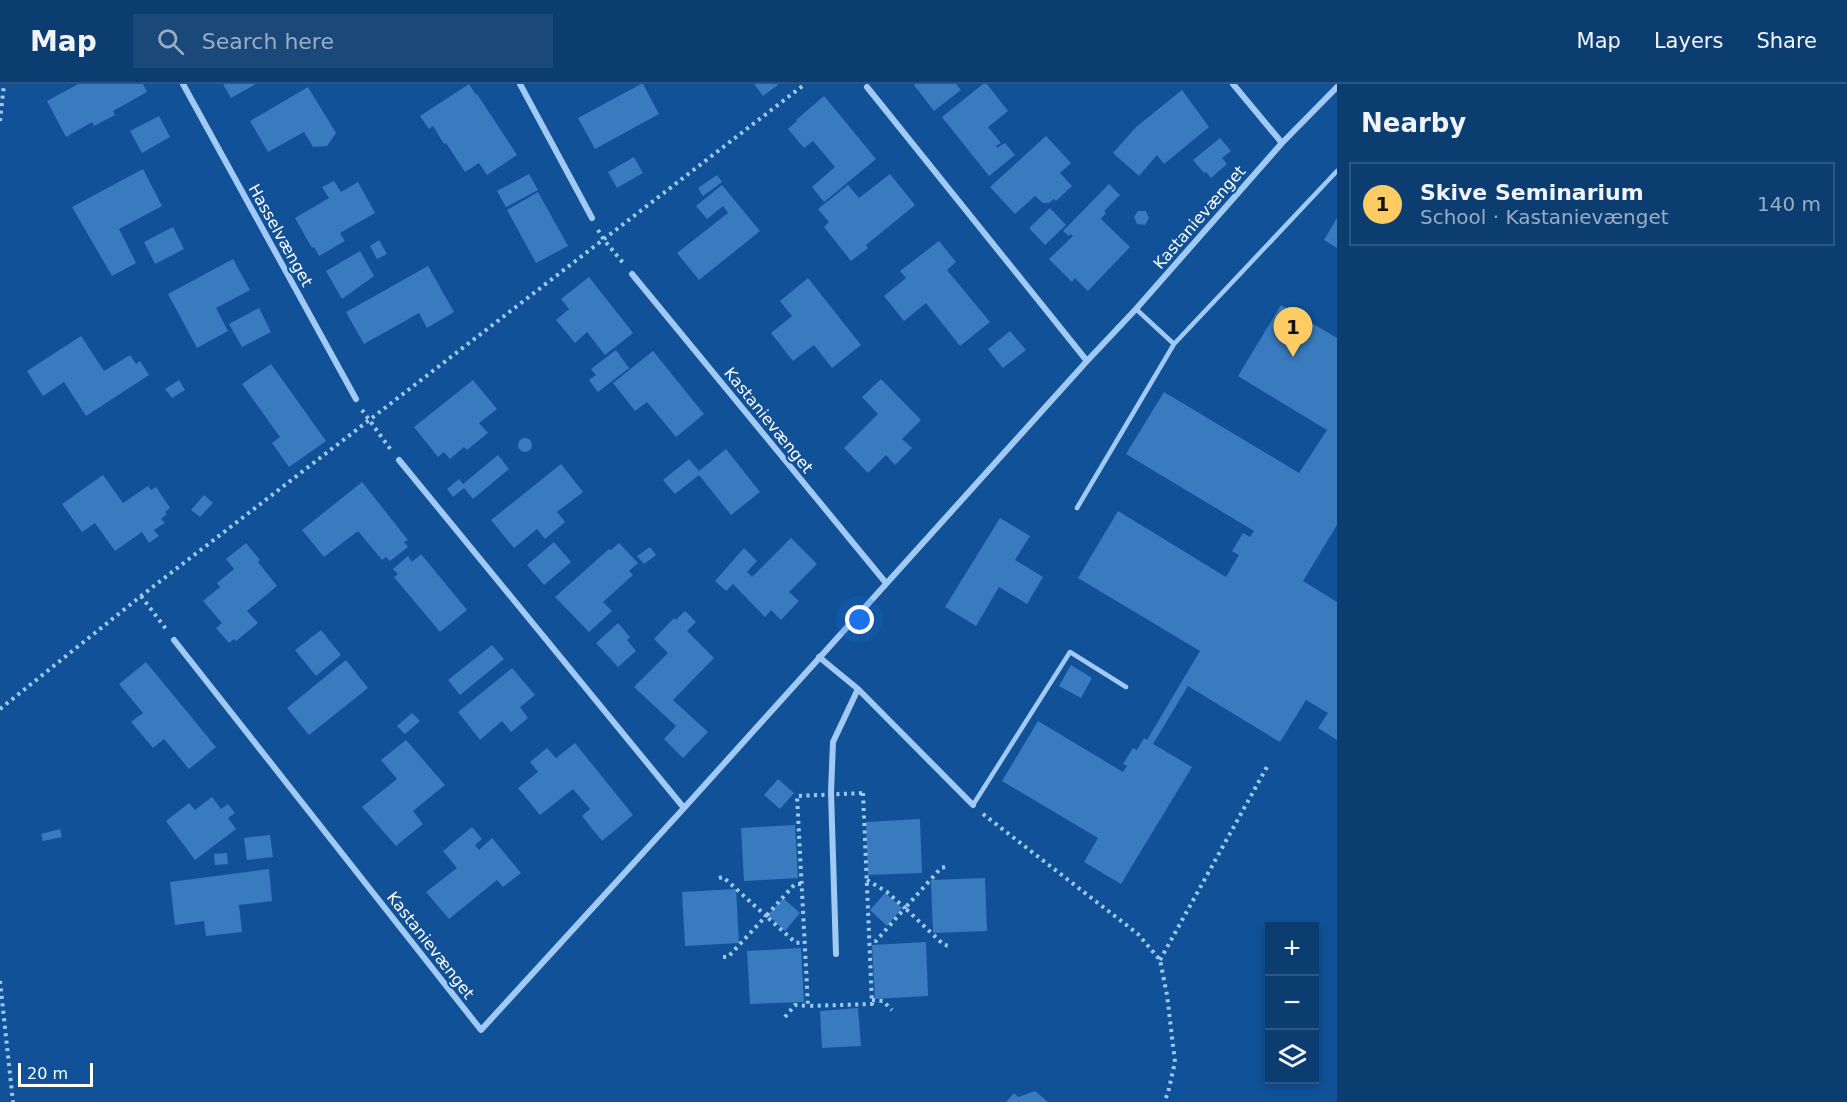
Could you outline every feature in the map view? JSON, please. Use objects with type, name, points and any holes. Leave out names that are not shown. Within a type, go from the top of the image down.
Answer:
[{"type":"street","name":"Hasselvænget","points":[[183,84],[356,399]]},
{"type":"street","points":[[520,84],[592,218]]},
{"type":"street","points":[[1233,84],[1282,143]]},
{"type":"street","points":[[867,87],[1087,361]]},
{"type":"street","name":"Kastanievænget","points":[[174,640],[481,1030],[1136,309],[1282,143],[1337,87]]},
{"type":"street","name":"Kastanievænget","points":[[632,274],[886,583]]},
{"type":"street","points":[[399,460],[684,808]]},
{"type":"street","points":[[819,657],[858,689],[972,805]]},
{"type":"street","points":[[836,954],[831,792],[833,742],[858,689]]},
{"type":"lane","points":[[1077,508],[1174,344],[1337,171]]},
{"type":"lane","points":[[1136,309],[1174,344]]},
{"type":"lane","points":[[972,805],[1070,652],[1126,687]]},
{"type":"path","points":[[0,121],[4,84]]},
{"type":"path","points":[[0,709],[141,596],[805,84]]},
{"type":"path","points":[[592,218],[604,240],[632,274]]},
{"type":"path","points":[[356,399],[369,421],[399,460]]},
{"type":"path","points":[[141,596],[174,640]]},
{"type":"path","points":[[1160,960],[1268,765]]},
{"type":"path","points":[[972,805],[1138,934],[1160,960],[1167,995],[1175,1062],[1164,1102]]},
{"type":"path","points":[[870,941],[876,940],[941,868],[945,867]]},
{"type":"path","points":[[719,878],[723,877],[796,943],[804,942]]},
{"type":"path","points":[[867,879],[887,892],[944,945],[951,946]]},
{"type":"path","points":[[723,957],[728,957],[795,884],[801,884]]},
{"type":"path","points":[[0,981],[13,1102]]},
{"type":"path","points":[[872,1000],[883,1001],[892,1010]]},
{"type":"path","points":[[785,1017],[795,1005],[808,1006]]},
{"type":"building","points":[[78,84],[143,84],[147,92],[113,111],[115,115],[94,126],[92,122],[66,137],[47,101]]},
{"type":"building","points":[[223,84],[256,84],[231,98]]},
{"type":"building","points":[[469,84],[517,155],[487,175],[479,163],[465,172],[433,126],[429,129],[420,116]]},
{"type":"building","points":[[641,84],[659,114],[595,149],[578,118]]},
{"type":"building","points":[[754,84],[779,84],[763,96]]},
{"type":"building","points":[[915,84],[956,84],[961,90],[934,111]]},
{"type":"building","points":[[983,84],[987,84],[1008,111],[988,127],[1001,143],[996,146],[997,148],[1005,143],[1015,155],[989,176],[942,117]]},
{"type":"building","points":[[308,87],[336,133],[327,146],[313,147],[304,132],[268,152],[250,121]]},
{"type":"building","points":[[1182,90],[1209,127],[1164,164],[1157,155],[1139,176],[1113,153],[1136,127]]},
{"type":"building","points":[[824,96],[876,159],[824,202],[812,187],[835,167],[813,141],[804,148],[788,129]]},
{"type":"building","points":[[159,116],[170,137],[142,153],[130,131]]},
{"type":"building","points":[[1046,136],[1071,163],[1060,173],[1072,186],[1056,201],[1054,199],[1049,203],[1043,203],[1035,196],[1015,214],[990,187]]},
{"type":"building","points":[[1220,138],[1231,151],[1222,158],[1227,164],[1211,178],[1193,160]]},
{"type":"building","points":[[634,157],[643,173],[617,188],[608,172]]},
{"type":"building","points":[[143,169],[162,206],[119,229],[136,263],[112,276],[72,207]]},
{"type":"building","points":[[529,174],[538,190],[506,207],[497,191]]},
{"type":"building","points":[[890,174],[915,205],[866,245],[868,248],[851,261],[824,227],[829,222],[818,209],[848,185],[859,198]]},
{"type":"building","points":[[717,175],[722,182],[703,196],[698,188]]},
{"type":"building","points":[[334,181],[341,192],[358,182],[375,213],[340,233],[345,241],[319,256],[295,218],[329,198],[322,187]]},
{"type":"building","points":[[1109,184],[1120,195],[1104,211],[1106,213],[1101,219],[1130,247],[1088,291],[1075,278],[1072,282],[1049,259],[1073,236],[1063,231]]},
{"type":"building","points":[[722,185],[760,231],[699,280],[677,253],[728,213],[723,206],[707,219],[696,206]]},
{"type":"building","points":[[538,192],[568,246],[536,263],[507,210]]},
{"type":"building","points":[[1050,208],[1066,225],[1045,245],[1029,228]]},
{"type":"building","points":[[1138,211],[1146,211],[1149,218],[1145,225],[1137,224],[1134,217]]},
{"type":"building","points":[[1337,218],[1337,248],[1324,240]]},
{"type":"building","points":[[173,227],[184,249],[155,264],[144,242]]},
{"type":"building","points":[[379,240],[387,254],[377,259],[370,246]]},
{"type":"building","points":[[939,241],[956,262],[947,270],[990,322],[960,346],[926,303],[904,321],[884,296],[906,278],[900,271]]},
{"type":"building","points":[[360,251],[374,276],[342,299],[326,271]]},
{"type":"building","points":[[233,259],[250,290],[216,308],[228,331],[197,348],[168,294]]},
{"type":"building","points":[[428,266],[454,312],[427,328],[419,313],[364,344],[346,312]]},
{"type":"building","points":[[589,277],[633,333],[605,355],[587,332],[575,343],[556,320],[569,309],[561,299]]},
{"type":"building","points":[[808,278],[861,345],[832,368],[814,345],[793,361],[771,333],[792,316],[780,301]]},
{"type":"building","points":[[1281,305],[1337,338],[1337,525],[1303,581],[1337,602],[1337,740],[1318,728],[1328,713],[1306,700],[1280,742],[1188,686],[1153,744],[1192,767],[1121,884],[1084,862],[1098,838],[1002,781],[1038,721],[1123,772],[1127,766],[1123,764],[1133,748],[1137,750],[1144,738],[1147,740],[1200,651],[1078,578],[1118,511],[1226,577],[1239,555],[1232,551],[1243,533],[1250,537],[1254,531],[1126,454],[1164,392],[1299,473],[1327,430],[1238,376]]},
{"type":"building","points":[[259,308],[271,332],[242,347],[229,324]]},
{"type":"building","points":[[1010,331],[1026,350],[1003,368],[988,349]]},
{"type":"building","points":[[81,336],[104,371],[130,355],[136,364],[140,361],[149,375],[86,416],[64,382],[43,396],[27,371]]},
{"type":"building","points":[[616,350],[629,368],[598,392],[589,380],[596,375],[591,369]]},
{"type":"building","points":[[653,351],[704,414],[676,437],[647,402],[635,411],[613,383]]},
{"type":"building","points":[[271,364],[326,441],[289,467],[272,443],[280,437],[242,384]]},
{"type":"building","points":[[881,379],[921,420],[902,439],[912,448],[895,465],[886,455],[868,473],[844,448],[878,414],[862,397]]},
{"type":"building","points":[[179,380],[185,390],[172,398],[165,389]]},
{"type":"building","points":[[473,380],[497,409],[479,423],[488,433],[467,450],[464,447],[450,459],[444,452],[438,457],[414,427]]},
{"type":"building","points":[[525,438],[530,440],[532,445],[530,450],[525,452],[520,450],[518,445],[520,440]]},
{"type":"building","points":[[726,449],[760,492],[731,515],[699,475],[675,494],[663,480],[689,459],[699,471]]},
{"type":"building","points":[[498,455],[509,469],[473,499],[464,488],[453,497],[447,489],[459,479],[463,484]]},
{"type":"building","points":[[561,464],[583,492],[557,512],[565,522],[545,539],[537,529],[514,548],[491,520]]},
{"type":"building","points":[[103,475],[123,503],[148,486],[151,490],[156,487],[170,508],[161,519],[165,523],[154,530],[159,536],[149,543],[142,532],[115,551],[95,523],[82,532],[62,504]]},
{"type":"building","points":[[362,482],[408,540],[404,542],[408,547],[390,561],[386,557],[382,560],[358,531],[324,557],[302,530]]},
{"type":"building","points":[[204,495],[213,503],[200,517],[191,510]]},
{"type":"building","points":[[1000,518],[1030,536],[1015,560],[1043,577],[1027,604],[999,587],[976,626],[945,607]]},
{"type":"building","points":[[791,538],[817,564],[789,592],[799,601],[781,620],[771,610],[765,617],[733,584],[726,591],[715,581],[744,548],[757,561],[747,572],[752,577]]},
{"type":"building","points":[[554,542],[571,562],[544,585],[527,565]]},
{"type":"building","points":[[246,543],[277,586],[247,611],[258,623],[236,641],[234,639],[229,643],[216,628],[222,623],[203,601],[220,587],[217,583],[234,569],[226,559]]},
{"type":"building","points":[[619,543],[638,563],[629,571],[633,575],[603,602],[612,611],[589,632],[555,597],[609,549],[611,550]]},
{"type":"building","points":[[650,547],[656,555],[644,564],[637,556]]},
{"type":"building","points":[[421,554],[467,610],[440,632],[394,577],[398,574],[393,569],[408,556],[412,562]]},
{"type":"building","points":[[685,611],[696,622],[687,631],[714,658],[673,700],[708,732],[683,758],[664,739],[676,726],[634,687],[668,653],[654,639],[674,618],[676,620]]},
{"type":"building","points":[[618,623],[630,637],[627,640],[636,651],[618,667],[596,643]]},
{"type":"building","points":[[321,630],[341,655],[316,676],[295,650]]},
{"type":"building","points":[[492,645],[504,659],[460,695],[448,680]]},
{"type":"building","points":[[346,660],[368,688],[309,735],[287,708]]},
{"type":"building","points":[[146,662],[216,747],[189,769],[164,739],[153,748],[131,722],[143,713],[119,684]]},
{"type":"building","points":[[1071,665],[1092,678],[1081,698],[1059,686]]},
{"type":"building","points":[[512,668],[535,695],[520,707],[528,718],[511,732],[502,721],[480,740],[458,712]]},
{"type":"building","points":[[412,713],[420,721],[405,734],[397,726]]},
{"type":"building","points":[[406,740],[445,785],[413,811],[423,824],[396,846],[362,807],[397,779],[381,760]]},
{"type":"building","points":[[575,743],[633,815],[602,841],[582,816],[590,809],[573,789],[540,815],[518,788],[538,772],[530,762],[547,748],[556,758]]},
{"type":"building","points":[[778,779],[794,793],[780,809],[764,795]]},
{"type":"building","points":[[212,797],[221,809],[228,804],[235,813],[228,818],[236,829],[195,860],[166,821],[189,803],[195,810]]},
{"type":"building","points":[[920,819],[922,873],[868,875],[866,822]]},
{"type":"building","points":[[795,825],[798,878],[744,881],[741,828]]},
{"type":"building","points":[[472,827],[482,839],[475,845],[479,850],[492,838],[521,873],[503,887],[497,880],[449,919],[426,892],[457,868],[443,851]]},
{"type":"building","points":[[60,829],[62,837],[43,841],[41,834]]},
{"type":"building","points":[[270,835],[273,857],[247,860],[244,838]]},
{"type":"building","points":[[227,853],[228,864],[215,865],[214,854]]},
{"type":"building","points":[[269,869],[272,901],[239,905],[242,932],[206,936],[204,921],[175,925],[170,882]]},
{"type":"building","points":[[985,878],[987,931],[933,933],[931,880]]},
{"type":"building","points":[[736,889],[739,943],[685,946],[682,892]]},
{"type":"building","points":[[885,893],[902,908],[887,926],[870,910]]},
{"type":"building","points":[[783,898],[800,913],[785,931],[768,915]]},
{"type":"building","points":[[926,942],[928,996],[875,999],[872,945]]},
{"type":"building","points":[[801,948],[804,1002],[750,1004],[747,951]]},
{"type":"building","points":[[858,1008],[861,1046],[822,1048],[820,1011]]},
{"type":"building","points":[[1035,1091],[1048,1102],[1006,1102],[1014,1093],[1018,1097]]},
{"type":"place","name":"Skive Seminarium","points":[[1293,357]]}]
